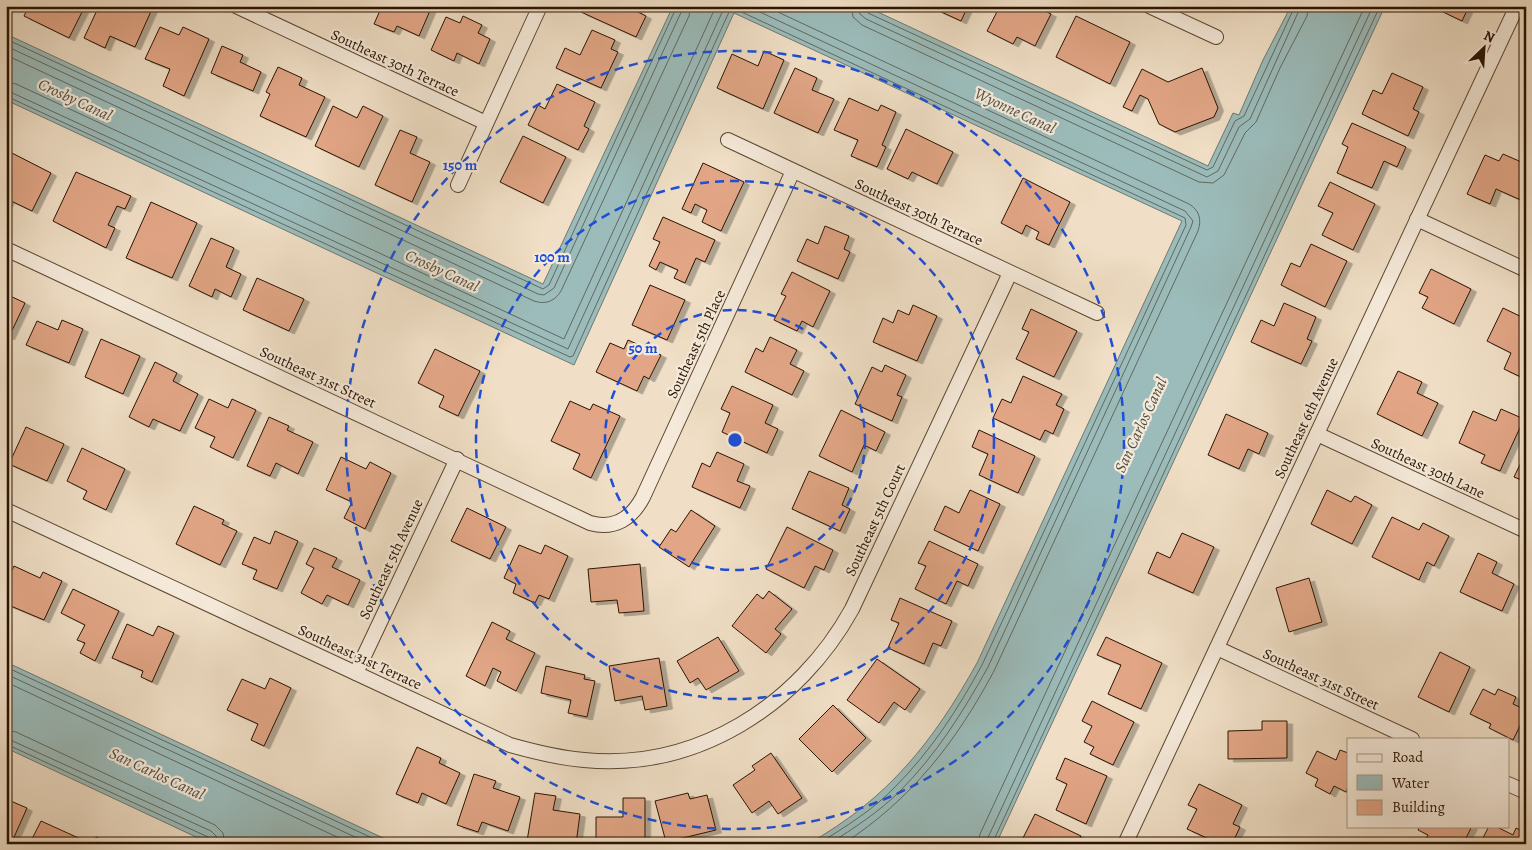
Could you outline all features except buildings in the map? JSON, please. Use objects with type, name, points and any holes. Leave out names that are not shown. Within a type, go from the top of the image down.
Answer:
[{"type":"street","name":"Southeast 30th Terrace","points":[[236,6],[486,123]]},
{"type":"street","points":[[458,185],[540,6]]},
{"type":"street","points":[[1149,6],[1216,38]]},
{"type":"street","name":"Southeast 6th Avenue","points":[[1126,844],[1516,6]]},
{"type":"street","points":[[1522,6],[1526,8]]},
{"type":"street","name":"Southeast 30th Terrace","points":[[728,140],[1098,313]]},
{"type":"street","name":"Southeast 5th Place","points":[[618,523],[633,512],[643,497],[793,171]]},
{"type":"street","points":[[1417,220],[1526,270]]},
{"type":"street","name":"Southeast 31st Street","points":[[6,249],[590,523],[597,525],[618,523]]},
{"type":"street","name":"Southeast 5th Court","points":[[716,738],[756,716],[789,690],[818,661],[842,627],[1010,272]]},
{"type":"street","name":"Southeast 30th Lane","points":[[1317,434],[1526,531]]},
{"type":"street","name":"Southeast 5th Avenue","points":[[356,673],[456,459]]},
{"type":"street","name":"Southeast 31st Terrace","points":[[6,510],[510,745],[567,759],[606,761],[645,758],[683,750],[716,738]]},
{"type":"street","name":"Southeast 31st Street","points":[[1217,648],[1410,738]]},
{"type":"street","points":[[1510,785],[1526,792]]},
{"type":"water","points":[[673,6],[865,6],[1208,166],[1233,113],[1239,115],[1263,60],[1291,6],[1385,6],[996,844],[808,844],[837,826],[862,807],[906,766],[926,743],[960,692],[977,663],[1182,221],[734,13],[574,365],[6,100],[6,34],[543,284]]},
{"type":"water","name":"San Carlos Canal","points":[[6,662],[396,844],[211,844],[6,748]]},
{"type":"water label","name":"Crosby Canal","points":[[75,100]]},
{"type":"water label","name":"Wyonne Canal","points":[[1015,111]]},
{"type":"water label","name":"Crosby Canal","points":[[442,271]]}]
